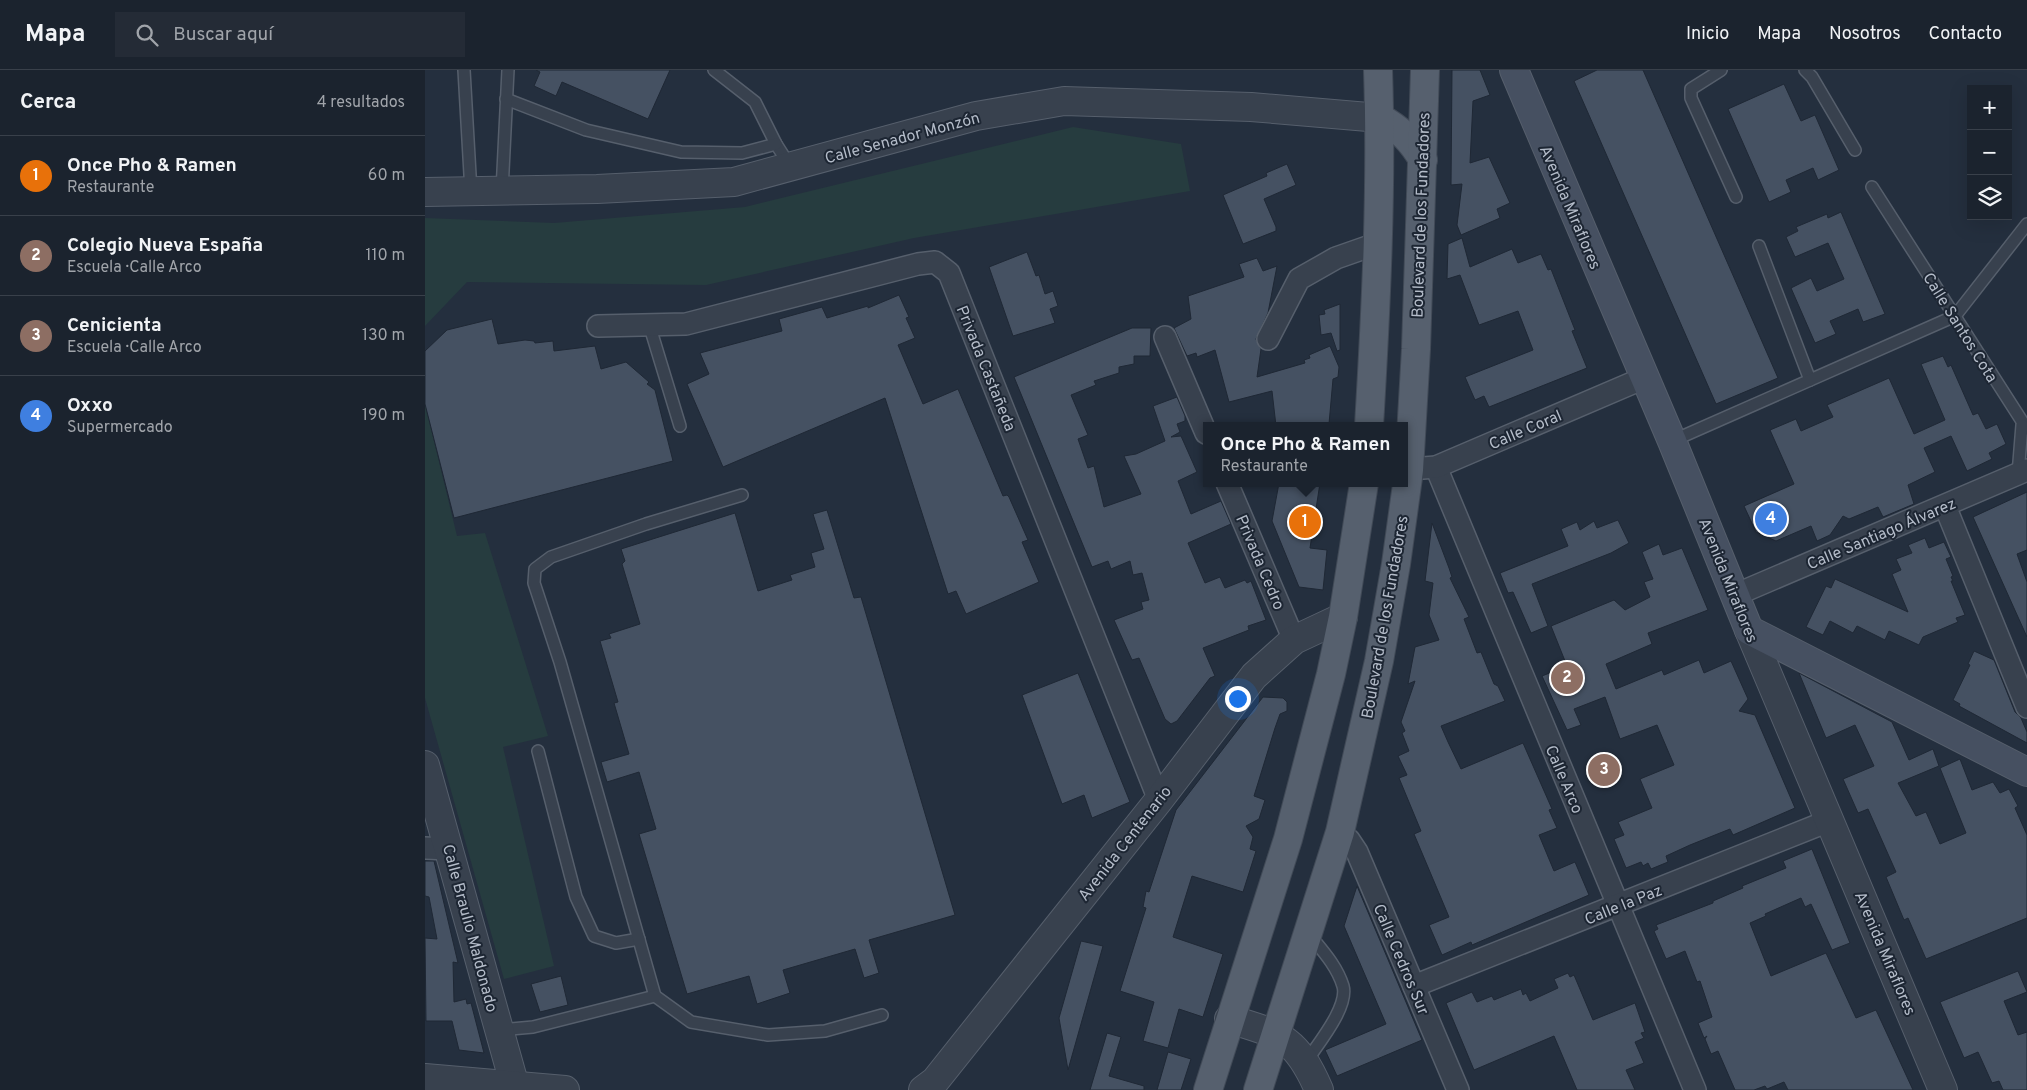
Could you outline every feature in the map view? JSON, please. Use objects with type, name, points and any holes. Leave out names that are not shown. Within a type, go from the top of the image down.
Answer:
[{"type":"main road","points":[[1369,422],[1380,118],[1378,70]]},
{"type":"main road","name":"Boulevard de los Fundadores","points":[[1408,434],[1423,160],[1425,70]]},
{"type":"main road","name":"Avenida Miraflores","points":[[1514,70],[1672,441],[1749,630]]},
{"type":"main road","points":[[1380,118],[1398,128],[1412,141],[1423,160]]},
{"type":"main road","points":[[1207,1090],[1288,839],[1331,674],[1343,617],[1363,487]]},
{"type":"main road","name":"Boulevard de los Fundadores","points":[[1259,1090],[1340,832],[1379,661],[1396,564],[1404,487]]},
{"type":"main road","points":[[1749,630],[2027,772]]},
{"type":"street","name":"Calle Senador Monzón","points":[[425,192],[597,189],[734,182],[976,116],[1064,101],[1251,107],[1380,118]]},
{"type":"street","points":[[1268,339],[1299,279],[1337,258],[1376,244]]},
{"type":"street","name":"Privada Castañeda","points":[[598,326],[686,324],[918,264],[935,262],[949,273],[1159,800]]},
{"type":"street","points":[[1165,337],[1203,427]]},
{"type":"street","name":"Calle Coral","points":[[1408,470],[1436,467],[1644,378]]},
{"type":"street","name":"Calle Arco","points":[[1436,467],[1695,1090]]},
{"type":"street","name":"Calle Santiago Álvarez","points":[[1735,595],[2022,472]]},
{"type":"street","name":"Privada Cedro","points":[[1229,487],[1294,640]]},
{"type":"street","points":[[1945,506],[2027,707]]},
{"type":"street","name":"Avenida Centenario","points":[[923,1090],[935,1081],[1159,800],[1254,676],[1294,640],[1343,617]]},
{"type":"street","name":"Avenida Miraflores","points":[[1749,630],[1831,820],[1943,1090]]},
{"type":"street","name":"Calle Braulio Maldonado","points":[[425,765],[437,848],[499,1030],[515,1088]]},
{"type":"street","name":"Calle la Paz","points":[[1414,986],[1831,820]]},
{"type":"street","name":"Calle Cedros Sur","points":[[1340,832],[1357,852],[1458,1090]]},
{"type":"street","points":[[1229,1019],[1276,1034],[1297,1050],[1319,1090]]},
{"type":"street","points":[[425,1078],[515,1088],[565,1090]]},
{"type":"lane","points":[[464,70],[471,192]]},
{"type":"lane","points":[[502,191],[508,70]]},
{"type":"lane","points":[[714,70],[755,102],[776,144],[791,167]]},
{"type":"lane","points":[[1721,70],[1691,89],[1691,98],[1736,197]]},
{"type":"lane","points":[[1805,70],[1812,77],[1855,150]]},
{"type":"lane","points":[[506,99],[586,130],[681,152],[742,153],[776,144]]},
{"type":"lane","name":"Calle Santos Cota","points":[[1872,187],[2025,427],[2022,472]]},
{"type":"lane","points":[[1672,441],[1955,316],[2027,224]]},
{"type":"lane","points":[[1759,246],[1810,380]]},
{"type":"lane","points":[[649,324],[680,426]]},
{"type":"lane","points":[[742,495],[646,524],[551,557],[535,569],[534,583],[560,662],[655,996],[691,1022],[768,1035],[825,1031],[882,1015]]},
{"type":"lane","points":[[538,751],[577,897],[594,936],[616,943],[639,939]]},
{"type":"lane","points":[[1305,1063],[1339,1012],[1344,988],[1332,962],[1308,932]]},
{"type":"lane","points":[[499,1030],[533,1027],[655,996]]},
{"type":"green space","points":[[1073,127],[1181,144],[1190,191],[914,238],[706,285],[467,282],[425,326],[425,218],[554,223],[745,207]]},
{"type":"green space","points":[[425,404],[457,536],[485,533],[548,736],[503,747],[554,966],[504,979],[425,698]]},
{"type":"building","points":[[536,70],[670,70],[648,119],[562,82],[556,96],[534,86],[540,72]]},
{"type":"building","points":[[1452,70],[1480,70],[1490,95],[1473,101],[1470,163],[1489,157],[1510,203],[1497,209],[1500,218],[1461,235],[1457,225],[1462,184],[1451,185]]},
{"type":"building","points":[[1597,70],[1643,70],[1778,378],[1716,404],[1574,81]]},
{"type":"building","points":[[1784,84],[1801,121],[1815,115],[1839,170],[1818,180],[1813,168],[1786,180],[1791,192],[1769,202],[1728,109]]},
{"type":"building","points":[[1287,164],[1296,185],[1264,199],[1276,231],[1243,244],[1223,195],[1267,176],[1266,173]]},
{"type":"building","points":[[1841,212],[1885,314],[1863,322],[1858,309],[1830,321],[1836,334],[1815,343],[1791,288],[1811,278],[1817,291],[1844,279],[1828,243],[1795,257],[1786,237],[1798,231],[1796,227],[1827,214],[1828,218]]},
{"type":"building","points":[[1462,238],[1470,267],[1512,249],[1518,263],[1541,254],[1548,270],[1551,269],[1575,330],[1572,331],[1587,368],[1489,407],[1484,396],[1475,400],[1465,377],[1533,350],[1518,311],[1479,325],[1460,275],[1447,279],[1448,244]]},
{"type":"building","points":[[1027,252],[1036,276],[1039,275],[1045,294],[1053,291],[1058,306],[1050,309],[1055,323],[1013,336],[989,267]]},
{"type":"building","points":[[1257,258],[1263,271],[1277,266],[1268,313],[1256,339],[1261,349],[1257,377],[1305,363],[1304,360],[1310,358],[1309,355],[1330,346],[1339,367],[1338,377],[1333,379],[1329,422],[1276,422],[1272,391],[1229,402],[1215,350],[1197,357],[1196,353],[1187,356],[1174,328],[1191,319],[1188,296],[1244,277],[1239,264]]},
{"type":"building","points":[[899,295],[909,317],[906,318],[915,338],[898,345],[923,404],[958,389],[1003,496],[1007,495],[1009,497],[1028,540],[1022,542],[1039,582],[966,614],[956,591],[948,594],[885,398],[723,467],[687,384],[709,374],[700,353],[782,331],[779,319],[822,307],[827,318],[868,306],[868,308]]},
{"type":"building","points":[[1340,304],[1340,350],[1337,351],[1331,333],[1321,335],[1319,315],[1325,314],[1324,310]]},
{"type":"building","points":[[492,319],[498,344],[525,340],[534,341],[535,343],[553,341],[554,351],[595,346],[601,369],[626,362],[649,382],[647,384],[655,390],[673,461],[454,518],[425,404],[425,351],[447,330]]},
{"type":"building","points":[[1132,328],[1151,328],[1150,356],[1134,356],[1134,364],[1119,367],[1119,373],[1094,381],[1096,385],[1071,395],[1088,435],[1078,439],[1088,468],[1094,466],[1104,507],[1141,494],[1124,456],[1136,454],[1165,441],[1153,406],[1177,397],[1185,416],[1185,421],[1177,424],[1180,432],[1171,437],[1181,436],[1197,472],[1178,481],[1191,514],[1221,501],[1231,524],[1188,543],[1205,583],[1220,577],[1225,588],[1245,580],[1247,583],[1251,581],[1266,620],[1248,626],[1249,630],[1203,648],[1215,676],[1210,678],[1177,721],[1171,724],[1165,719],[1139,658],[1132,660],[1114,620],[1143,609],[1141,602],[1149,600],[1142,573],[1133,575],[1130,561],[1111,569],[1108,561],[1092,567],[1014,377]]},
{"type":"building","points":[[1943,356],[1948,367],[1951,365],[1973,415],[1978,413],[1986,429],[1997,424],[2006,444],[1989,453],[1992,459],[1967,471],[1951,436],[1924,448],[1935,472],[1908,485],[1914,504],[1883,517],[1878,507],[1849,519],[1843,516],[1830,535],[1817,541],[1811,526],[1776,541],[1756,532],[1744,506],[1794,484],[1770,430],[1796,419],[1801,431],[1833,417],[1827,405],[1889,378],[1914,434],[1945,420],[1921,364]]},
{"type":"building","points":[[1278,487],[1319,487],[1310,548],[1327,550],[1323,590],[1299,587],[1272,521]]},
{"type":"building","points":[[2027,492],[2027,550],[2017,554],[2027,582],[2027,637],[1973,517]]},
{"type":"building","points":[[827,510],[854,598],[861,597],[955,915],[869,940],[879,973],[864,978],[855,949],[783,970],[790,993],[757,1004],[749,976],[687,994],[639,834],[656,829],[639,772],[607,782],[601,762],[629,754],[614,703],[618,702],[600,641],[611,638],[609,634],[640,624],[622,564],[625,561],[621,549],[735,513],[758,591],[792,580],[790,575],[815,567],[811,553],[824,549],[813,514]]},
{"type":"building","points":[[1618,520],[1629,543],[1611,553],[1532,584],[1548,626],[1531,633],[1513,592],[1508,593],[1500,573],[1568,546],[1561,529],[1577,522],[1580,530],[1594,521],[1597,528]]},
{"type":"building","points":[[1432,523],[1452,577],[1450,578],[1469,617],[1464,619],[1477,653],[1481,652],[1494,684],[1498,686],[1505,701],[1441,726],[1461,769],[1523,743],[1552,809],[1549,810],[1557,828],[1539,835],[1554,871],[1575,862],[1589,895],[1472,945],[1471,942],[1442,955],[1429,925],[1449,917],[1414,834],[1421,831],[1399,778],[1407,775],[1398,756],[1409,751],[1402,733],[1405,731],[1401,722],[1415,681],[1408,684],[1415,647],[1439,640],[1429,615],[1433,583],[1425,581]]},
{"type":"building","points":[[1925,538],[1929,548],[1944,542],[1951,557],[1946,559],[1953,576],[1951,577],[1953,581],[1951,581],[1965,615],[1956,618],[1958,622],[1923,637],[1919,645],[1889,631],[1885,640],[1857,626],[1853,633],[1830,621],[1823,635],[1806,627],[1826,586],[1831,588],[1835,579],[1908,612],[1892,574],[1901,570],[1896,559],[1912,553],[1908,545]]},
{"type":"building","points":[[1659,544],[1663,555],[1682,548],[1708,610],[1648,633],[1652,644],[1606,664],[1616,689],[1662,670],[1664,675],[1699,660],[1704,673],[1731,661],[1748,699],[1739,711],[1755,715],[1795,808],[1733,835],[1730,829],[1690,845],[1666,856],[1668,862],[1651,869],[1648,863],[1643,866],[1641,862],[1626,868],[1614,839],[1624,835],[1618,822],[1652,808],[1640,779],[1674,765],[1657,725],[1620,739],[1605,697],[1574,709],[1581,725],[1567,730],[1542,676],[1567,666],[1551,626],[1614,600],[1625,610],[1650,597],[1644,582],[1653,579],[1642,552]]},
{"type":"building","points":[[1974,651],[1994,660],[2015,712],[2021,718],[2027,732],[2027,743],[1959,706],[1960,704],[1953,700],[1970,665],[1968,664]]},
{"type":"building","points":[[1078,673],[1130,802],[1092,818],[1084,795],[1062,804],[1022,695]]},
{"type":"building","points":[[1799,673],[1892,722],[1909,760],[1933,749],[1939,766],[1898,783],[1916,816],[1926,812],[1940,844],[1966,833],[1940,768],[1960,759],[1972,790],[1993,782],[2000,793],[2009,789],[2018,806],[2015,808],[2027,835],[2027,918],[1926,959],[1908,918],[1904,920],[1886,877],[1896,872],[1868,809],[1858,813],[1843,779],[1874,766],[1855,725],[1826,738]]},
{"type":"building","points":[[1263,697],[1283,698],[1287,702],[1287,711],[1280,714],[1254,796],[1265,800],[1259,819],[1246,826],[1253,837],[1250,849],[1256,851],[1243,892],[1192,876],[1173,937],[1223,954],[1203,1017],[1179,1009],[1168,1048],[1143,1041],[1154,1002],[1120,991],[1146,908],[1143,907],[1146,891],[1149,892],[1176,810]]},
{"type":"building","points":[[1812,849],[1850,943],[1832,950],[1811,904],[1805,907],[1801,898],[1750,923],[1771,976],[1826,953],[1856,1018],[1876,1010],[1913,1090],[1788,1090],[1784,1082],[1767,1089],[1765,1086],[1754,1090],[1735,1090],[1718,1051],[1711,1054],[1705,1039],[1707,1036],[1704,1038],[1698,1023],[1712,1017],[1700,981],[1697,982],[1685,951],[1666,959],[1654,931],[1658,929],[1656,925],[1713,903],[1713,901],[1743,888],[1742,886],[1786,868],[1783,861]]},
{"type":"building","points":[[425,861],[434,861],[458,963],[453,962],[454,1002],[466,999],[467,1004],[471,1003],[484,1053],[459,1050],[452,1021],[426,1021],[425,938],[437,939],[429,897],[425,896]]},
{"type":"building","points":[[1357,886],[1422,1040],[1337,1076],[1325,1050],[1386,1024],[1344,926]]},
{"type":"building","points":[[1081,941],[1103,946],[1068,1070],[1059,1018]]},
{"type":"building","points":[[2018,971],[2027,992],[2004,1001],[2018,1035],[2027,1032],[2027,1090],[2003,1090],[1999,1081],[1992,1083],[1978,1052],[1964,1058],[1940,1002]]},
{"type":"building","points":[[1568,973],[1570,977],[1574,975],[1593,1020],[1635,1003],[1645,1032],[1641,1033],[1644,1038],[1635,1042],[1644,1063],[1626,1070],[1635,1090],[1577,1090],[1554,1036],[1474,1070],[1446,1003],[1472,992],[1477,1002],[1492,996],[1494,1000],[1521,989],[1523,995],[1526,993],[1530,1001],[1558,988],[1554,979]]},
{"type":"building","points":[[561,976],[568,1005],[540,1012],[531,984]]},
{"type":"building","points":[[1107,1033],[1121,1037],[1109,1076],[1144,1086],[1144,1090],[1090,1090]]},
{"type":"building","points":[[1168,1052],[1191,1059],[1181,1090],[1157,1090]]},
{"type":"place","name":"Oxxo","points":[[1771,519]]},
{"type":"place","name":"Once Pho & Ramen","points":[[1305,522]]},
{"type":"place","name":"Colegio Nueva España","points":[[1567,678]]},
{"type":"place","name":"Cenicienta","points":[[1604,770]]}]
